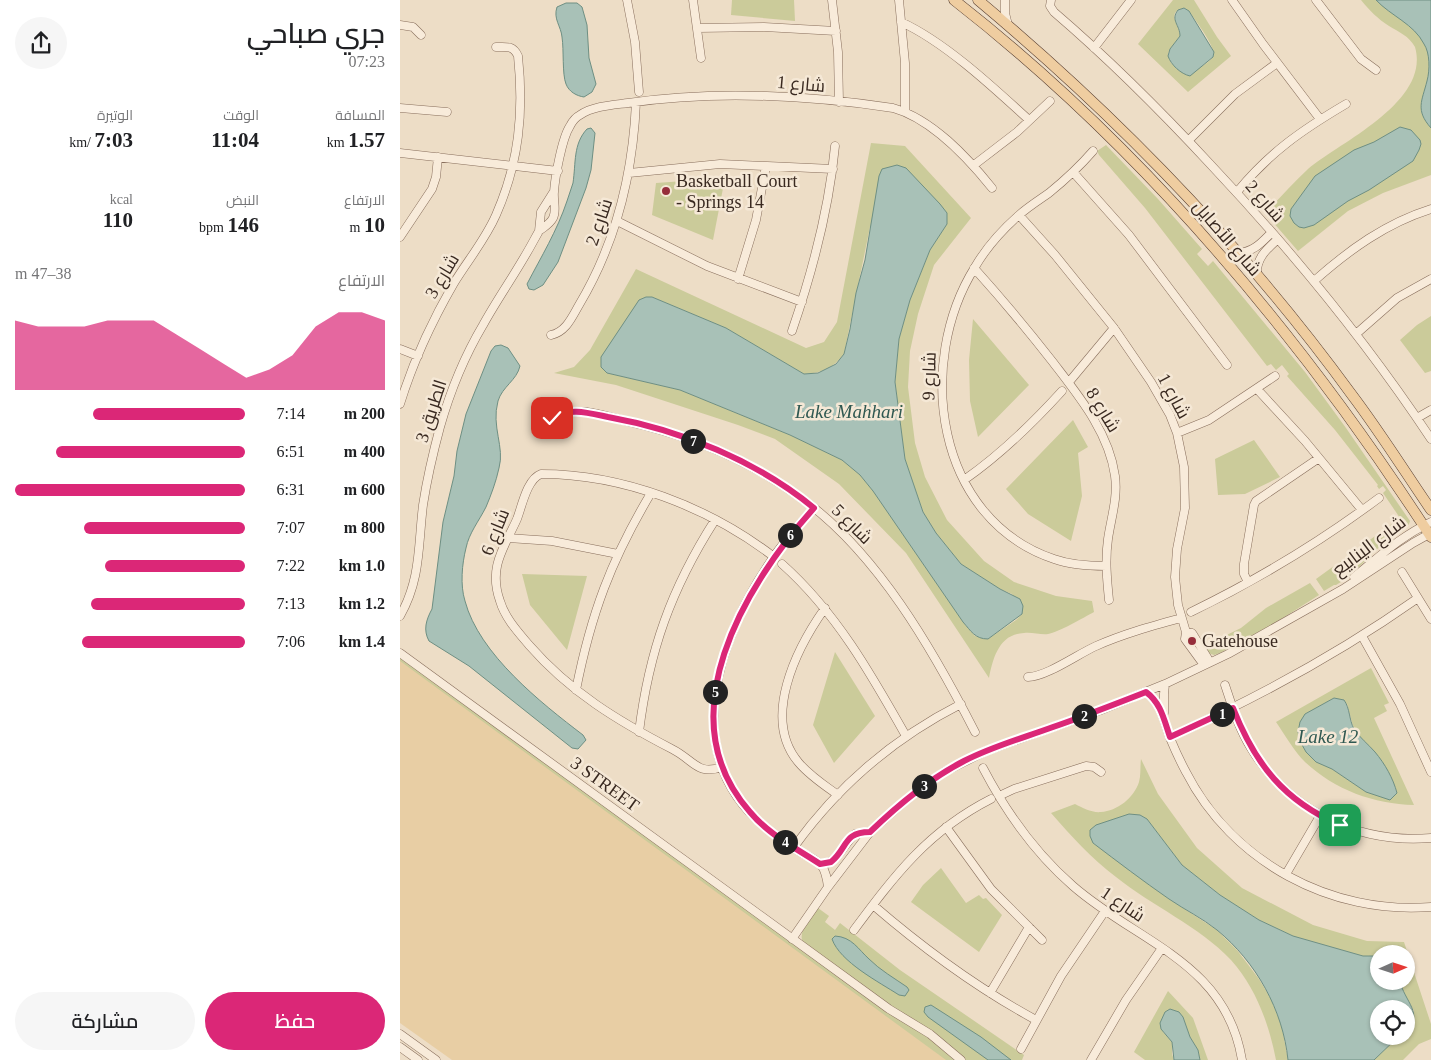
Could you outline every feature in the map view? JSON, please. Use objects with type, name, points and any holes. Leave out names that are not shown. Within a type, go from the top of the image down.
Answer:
[{"type":"main road","name":"شارع الأصايل","points":[[954,0],[1056,87],[1151,178],[1193,224],[1262,304],[1317,373],[1429,531]]},
{"type":"main road","name":"شارع الأصايل","points":[[978,0],[1074,82],[1186,194],[1257,274],[1352,394],[1431,510]]},
{"type":"street","points":[[693,0],[701,58]]},
{"type":"street","points":[[832,0],[836,31],[839,102]]},
{"type":"street","points":[[1005,0],[1005,13],[1008,25]]},
{"type":"street","points":[[1094,48],[1131,0]]},
{"type":"street","points":[[1232,0],[1320,119]]},
{"type":"street","points":[[1316,0],[1362,59],[1376,70]]},
{"type":"street","points":[[630,1],[638,92]]},
{"type":"street","points":[[899,1],[905,63],[905,112]]},
{"type":"street","name":"شارع 2","points":[[1051,3],[1054,12],[1189,140],[1277,237],[1356,334],[1431,439]]},
{"type":"street","points":[[901,22],[916,29],[962,62],[1030,120]]},
{"type":"street","points":[[400,25],[413,27],[421,35]]},
{"type":"street","points":[[698,28],[764,27],[836,31]]},
{"type":"street","points":[[496,48],[511,48],[518,56],[521,111],[514,166]]},
{"type":"street","points":[[1189,140],[1235,94],[1277,63]]},
{"type":"street","name":"شارع 1","points":[[558,171],[567,130],[580,115],[595,109],[636,102],[693,97],[745,96],[839,102],[893,108],[905,112],[938,133],[974,165],[992,188]]},
{"type":"street","points":[[974,165],[1003,143],[1050,101]]},
{"type":"street","name":"شارع 2","points":[[551,335],[560,332],[564,328],[582,300],[601,263],[617,221],[629,173],[636,102]]},
{"type":"street","points":[[1237,192],[1268,158],[1296,135],[1346,104]]},
{"type":"street","points":[[400,108],[447,112]]},
{"type":"street","points":[[792,331],[809,281],[823,227],[835,146]]},
{"type":"street","name":"شارع 9","points":[[1093,151],[1073,172],[1019,215],[995,240],[974,268],[962,291],[951,321],[945,347],[942,380],[943,418],[952,453],[964,480],[980,505],[1001,528],[1026,546],[1055,559],[1088,566],[1106,566]]},
{"type":"street","points":[[400,153],[558,171],[553,193]]},
{"type":"street","points":[[400,237],[432,189],[436,177],[438,157]]},
{"type":"street","points":[[629,173],[720,164],[833,169]]},
{"type":"street","name":"شارع 3","points":[[400,404],[418,356],[441,306],[495,217],[514,166]]},
{"type":"street","points":[[738,279],[756,220],[766,166]]},
{"type":"street","points":[[1073,172],[1129,235],[1228,365]]},
{"type":"street","name":"3 الطريق","points":[[400,616],[410,598],[416,578],[427,482],[438,432],[447,406],[474,340],[539,231],[553,218],[555,208],[553,193]]},
{"type":"street","name":"3 الطريق","points":[[539,231],[541,212],[553,193]]},
{"type":"street","points":[[1314,281],[1344,255],[1368,238],[1406,218],[1431,208]]},
{"type":"street","name":"شارع 1","points":[[1019,215],[1055,255],[1114,328],[1161,398],[1177,433],[1184,467],[1185,484],[1185,508],[1177,549],[1175,577],[1178,605],[1186,632],[1194,636],[1207,664]]},
{"type":"street","points":[[617,221],[676,252],[738,279],[802,302]]},
{"type":"street","points":[[1238,253],[1247,252],[1277,237]]},
{"type":"street","points":[[1257,274],[1257,265],[1261,256],[1277,237]]},
{"type":"street","points":[[1254,249],[1261,256]]},
{"type":"street","name":"شارع 8","points":[[974,268],[1014,313],[1068,382],[1097,426],[1111,455],[1116,496],[1108,539],[1106,566],[1109,600]]},
{"type":"street","points":[[1356,334],[1397,298],[1431,279]]},
{"type":"street","points":[[1068,382],[1114,328]]},
{"type":"street","points":[[400,349],[418,356]]},
{"type":"street","points":[[1177,433],[1210,420],[1275,376]]},
{"type":"street","points":[[1257,389],[1320,458],[1362,510]]},
{"type":"street","points":[[964,480],[1017,437],[1062,391]]},
{"type":"street","points":[[1417,418],[1431,410]]},
{"type":"street","name":"شارع 5","points":[[548,423],[558,414],[572,411],[615,418],[659,429],[703,445],[762,472],[802,498],[848,539],[881,579],[928,648],[975,732]]},
{"type":"street","points":[[1248,582],[1244,574],[1244,564],[1256,501],[1320,458]]},
{"type":"street","name":"شارع 6","points":[[722,767],[709,771],[702,770],[680,754],[601,710],[539,657],[503,610],[497,592],[496,571],[498,559],[519,513],[530,483],[533,478],[541,474],[602,480],[651,493],[685,505],[745,536],[774,557]]},
{"type":"street","points":[[576,690],[590,629],[602,590],[618,554],[651,493]]},
{"type":"street","points":[[1191,612],[1301,552],[1379,498]]},
{"type":"street","points":[[814,508],[774,557],[759,579],[740,614],[718,676],[714,699],[713,723],[715,742],[730,786],[750,813],[763,826],[820,864],[825,871],[828,887]]},
{"type":"street","points":[[638,732],[648,674],[664,618],[687,567],[715,520]]},
{"type":"street","name":"شارع الينابيع","points":[[792,939],[828,887],[870,832],[887,815],[924,786],[965,761],[1008,742],[1146,692],[1207,664],[1263,635],[1327,598],[1389,547],[1412,531],[1429,531]]},
{"type":"street","points":[[507,538],[567,543],[618,554]]},
{"type":"street","points":[[782,564],[825,608],[861,660],[906,736]]},
{"type":"street","points":[[1402,572],[1431,620]]},
{"type":"street","points":[[1170,737],[1233,708],[1299,673],[1362,636],[1418,598]]},
{"type":"street","points":[[825,608],[796,658],[785,691],[782,719],[784,734],[798,762],[810,774],[838,795]]},
{"type":"street","points":[[1028,677],[1042,675],[1079,654],[1114,639],[1181,618]]},
{"type":"street","points":[[1362,636],[1400,704],[1431,772]]},
{"type":"street","name":"3 STREET","points":[[400,653],[889,1009],[930,1034],[961,1060]]},
{"type":"street","points":[[1165,684],[1166,725]]},
{"type":"street","points":[[1225,685],[1245,738],[1268,773],[1291,796],[1320,816],[1371,835],[1406,839],[1431,838]]},
{"type":"street","points":[[1146,692],[1158,704],[1170,737],[1189,778],[1217,819],[1246,847],[1272,867],[1306,885],[1347,900],[1391,907],[1431,907]]},
{"type":"street","points":[[794,847],[838,795],[870,764],[906,736],[961,704]]},
{"type":"street","points":[[854,930],[904,866],[930,840],[971,810],[1014,789],[1086,766],[1094,767],[1101,772]]},
{"type":"street","name":"شارع 1","points":[[983,768],[995,797],[1040,852],[1068,881],[1105,911],[1193,970],[1217,996],[1235,1030],[1242,1060]]},
{"type":"street","points":[[1286,874],[1320,816]]},
{"type":"street","points":[[946,827],[991,889],[1042,940]]},
{"type":"street","points":[[820,864],[834,860],[855,834],[870,832]]},
{"type":"street","points":[[873,905],[932,954],[990,993],[1036,1020]]},
{"type":"street","points":[[1021,1049],[1061,976],[1105,911]]},
{"type":"street","points":[[990,993],[1029,927]]},
{"type":"street","points":[[1091,1060],[1126,1000],[1162,948]]},
{"type":"street","points":[[400,1034],[436,1060]]},
{"type":"street","points":[[400,1047],[418,1060]]},
{"type":"green space","points":[[732,0],[794,0],[795,21],[731,15]]},
{"type":"green space","points":[[1173,0],[1194,0],[1231,56],[1188,92],[1138,44]],"holes":[[[1184,8],[1189,11],[1209,41],[1214,53],[1213,57],[1207,62],[1186,75],[1171,63],[1168,54],[1180,36],[1174,16],[1175,13]]]},
{"type":"green space","points":[[1361,0],[1431,0],[1431,175],[1383,193],[1348,211],[1298,251],[1265,213],[1308,169],[1379,119],[1396,103],[1409,86],[1416,67],[1413,43],[1377,17]]},
{"type":"green space","points":[[871,143],[905,146],[971,218],[934,265],[918,314],[910,351],[908,387],[915,443],[925,477],[947,520],[984,561],[1014,582],[1056,596],[1092,601],[1094,612],[1053,633],[1015,634],[1003,642],[999,648],[995,655],[989,678],[906,553],[839,484],[775,439],[616,385],[554,373],[574,367],[590,350],[636,269],[806,348],[824,342],[837,322]],"holes":[[[947,224],[930,250],[910,300],[899,339],[895,382],[905,459],[923,512],[936,533],[961,564],[1000,589],[1012,594],[1022,614],[988,639],[975,636],[963,622],[873,491],[860,475],[842,460],[790,435],[680,390],[607,373],[646,297],[652,297],[726,328],[804,374],[822,371],[836,363],[844,354],[870,227]]]},
{"type":"green space","points":[[1106,145],[1158,199],[1202,249],[1197,254],[1208,266],[1213,261],[1305,372],[1410,521],[1408,527],[1377,549],[1349,577],[1336,585],[1324,591],[1316,579],[1400,518],[1383,493],[1386,490],[1383,486],[1379,489],[1378,485],[1335,430],[1287,376],[1289,374],[1282,365],[1276,370],[1271,364],[1267,366],[1145,208],[1099,155],[1097,151]]},
{"type":"green space","points":[[725,178],[713,240],[652,215],[656,183]]},
{"type":"green space","points":[[1431,316],[1431,371],[1425,373],[1400,340]]},
{"type":"green space","points":[[973,319],[1029,385],[978,437],[970,401],[969,360]]},
{"type":"green space","points":[[1073,420],[1088,447],[1078,453],[1082,496],[1071,541],[1028,514],[1006,489]]},
{"type":"green space","points":[[1254,440],[1280,477],[1245,494],[1218,495],[1215,459]]},
{"type":"green space","points":[[522,574],[587,576],[567,650],[530,605]]},
{"type":"green space","points":[[1310,583],[1319,595],[1272,625],[1220,653],[1214,655],[1208,653],[1204,646],[1241,628],[1266,608]]},
{"type":"green space","points":[[835,652],[875,716],[834,763],[813,725]]},
{"type":"green space","points":[[400,653],[958,1060],[943,1060],[400,666]]},
{"type":"green space","points":[[1371,668],[1389,703],[1384,705],[1387,711],[1374,718],[1414,805],[1384,802],[1342,788],[1317,772],[1301,758],[1276,722]],"holes":[[[1334,698],[1347,704],[1353,726],[1387,770],[1397,792],[1374,794],[1366,792],[1332,769],[1305,714]]]},
{"type":"green space","points":[[1141,759],[1158,794],[1197,848],[1242,888],[1313,925],[1367,941],[1404,942],[1405,945],[1370,945],[1370,956],[1363,956],[1293,936],[1259,920],[1220,895],[1182,865],[1147,819],[1140,815],[1093,843],[1169,899],[1217,930],[1237,950],[1259,979],[1271,999],[1282,1027],[1288,1060],[1276,1060],[1270,1033],[1260,1007],[1248,982],[1231,960],[1190,926],[1107,870],[1051,813],[1075,804],[1098,812],[1113,809],[1129,798],[1137,788],[1140,779]]},
{"type":"green space","points":[[941,868],[966,903],[979,895],[983,899],[986,898],[1002,915],[979,952],[911,902],[923,885]]},
{"type":"green space","points":[[818,908],[829,916],[825,922],[835,930],[840,923],[900,970],[1024,1055],[1022,1060],[966,1060],[935,1033],[898,1011],[803,942],[802,933]]},
{"type":"green space","points":[[1415,975],[1431,1024],[1431,1039],[1419,1044],[1403,1060],[1374,1060],[1389,1045],[1415,1045],[1415,1000],[1408,1000],[1402,990],[1415,990]]},
{"type":"green space","points":[[1168,991],[1193,1018],[1208,1060],[1200,1060],[1198,1050],[1190,1037],[1183,1017],[1163,1032],[1172,1042],[1174,1060],[1145,1060],[1134,1052]]},
{"type":"sand","points":[[400,661],[946,1060],[452,1060],[400,1023]]},
{"type":"water","points":[[1376,0],[1431,0],[1431,128],[1421,110],[1429,72],[1426,48],[1414,31]]},
{"type":"water","points":[[566,3],[577,3],[582,7],[587,25],[589,58],[596,84],[592,92],[584,97],[576,95],[571,91],[567,87],[565,80],[562,37],[556,11],[557,7]]},
{"type":"water","points":[[1184,8],[1189,11],[1214,52],[1213,57],[1190,76],[1177,69],[1171,63],[1168,56],[1170,49],[1180,36],[1175,20],[1176,14],[1178,10]]},
{"type":"water","points":[[1400,127],[1411,130],[1420,140],[1419,150],[1413,161],[1369,190],[1348,201],[1314,225],[1304,228],[1294,223],[1290,216],[1291,209],[1315,176],[1354,150],[1374,142]]},
{"type":"water","points":[[591,128],[595,133],[591,170],[558,262],[543,285],[534,290],[529,289],[527,284],[554,233],[567,201],[573,183],[579,141],[587,129]]},
{"type":"water","name":"Lake Mahhari","points":[[897,165],[906,168],[947,213],[947,224],[930,250],[910,300],[899,339],[895,382],[905,459],[923,512],[936,533],[961,564],[1000,589],[1020,599],[1023,606],[1022,614],[988,639],[976,636],[963,622],[873,491],[860,475],[842,460],[790,435],[680,390],[607,373],[601,367],[601,357],[639,300],[646,297],[652,297],[726,328],[804,374],[818,373],[836,364],[844,354],[850,329],[856,293],[865,260],[879,176],[882,169]]},
{"type":"water","points":[[501,345],[508,348],[520,366],[498,401],[496,419],[500,452],[499,468],[486,507],[467,543],[462,581],[463,595],[472,621],[483,640],[497,658],[531,693],[583,735],[586,740],[578,749],[572,748],[469,666],[429,641],[426,633],[427,621],[432,609],[443,522],[466,414],[491,351],[495,346]]},
{"type":"water","name":"Lake 12","points":[[1334,698],[1344,700],[1354,729],[1375,752],[1388,771],[1397,793],[1390,800],[1366,792],[1332,769],[1316,762],[1306,752],[1301,743],[1298,732],[1300,722],[1305,714]]},
{"type":"water","points":[[1129,814],[1140,815],[1147,819],[1182,865],[1220,895],[1259,920],[1293,936],[1363,956],[1370,956],[1370,990],[1403,990],[1408,1000],[1370,1000],[1370,1045],[1390,1045],[1374,1060],[1288,1060],[1285,1041],[1274,1005],[1244,957],[1217,930],[1169,899],[1093,843],[1090,830],[1096,825]]},
{"type":"water","points":[[835,936],[850,941],[878,967],[907,987],[909,990],[905,996],[899,995],[871,978],[851,963],[836,947],[832,939]]},
{"type":"water","points":[[931,1005],[981,1037],[1011,1060],[988,1060],[928,1017],[924,1012],[925,1007]]},
{"type":"water","points":[[1170,1009],[1179,1012],[1183,1017],[1190,1037],[1198,1050],[1200,1060],[1174,1060],[1172,1042],[1161,1029],[1160,1023],[1165,1012]]},
{"type":"place","name":"Basketball Court - Springs 14","points":[[666,191]]},
{"type":"place","name":"Gatehouse","points":[[1192,641]]},
{"type":"route","points":[[552,418],[558,414],[572,411],[615,418],[659,429],[703,445],[762,472],[814,508],[774,557],[746,602],[730,640],[718,676],[713,723],[715,742],[722,767],[730,786],[750,813],[778,837],[820,864],[834,860],[853,835],[859,832],[870,832],[887,815],[944,772],[1008,742],[1101,710],[1146,692],[1158,704],[1170,737],[1233,708],[1250,747],[1276,781],[1300,803],[1320,816],[1340,825]]}]
